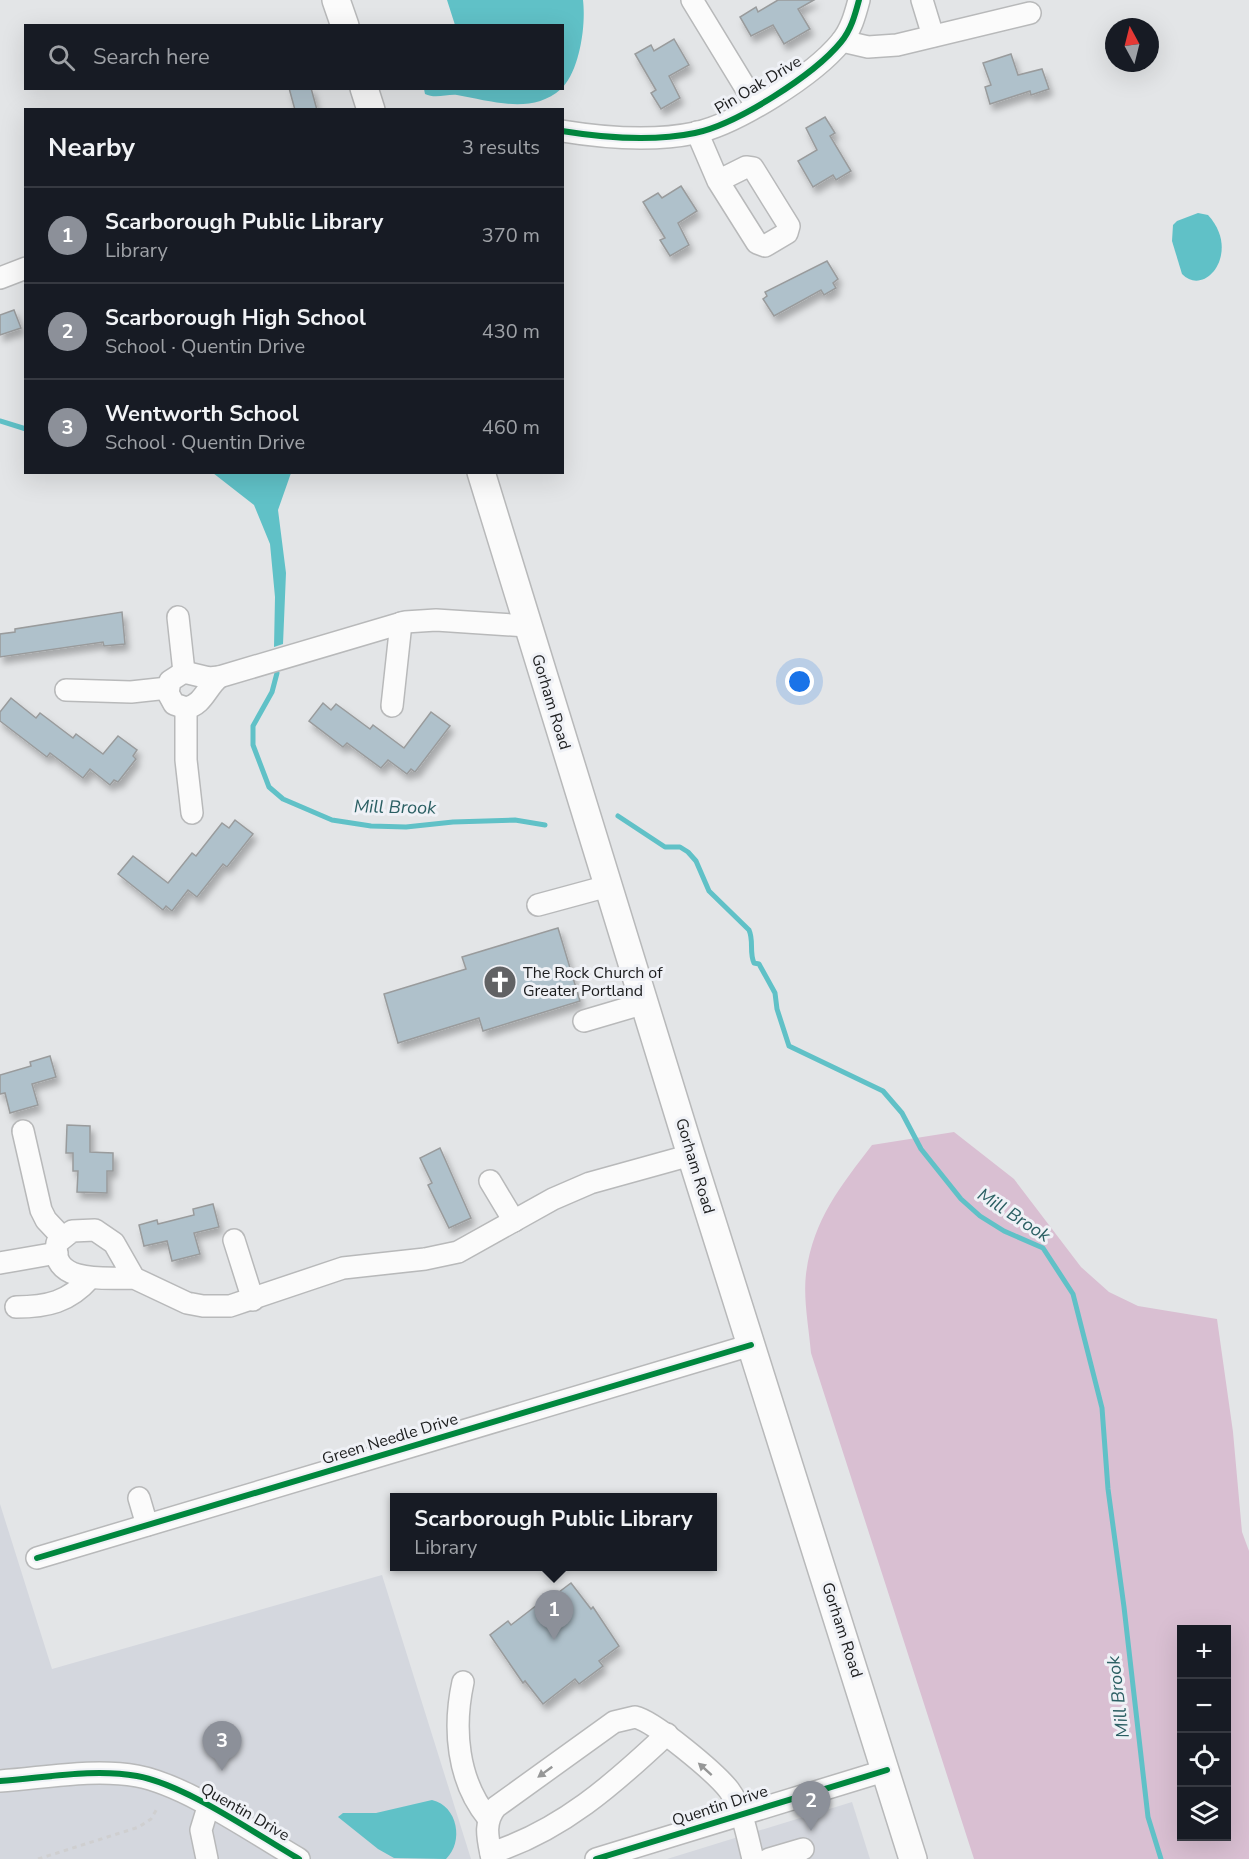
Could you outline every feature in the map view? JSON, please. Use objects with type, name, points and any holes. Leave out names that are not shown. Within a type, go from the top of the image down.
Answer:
[{"type":"main road","points":[[336,0],[344,24]]},
{"type":"main road","points":[[365,90],[370,108]]},
{"type":"main road","name":"Gorham Road","points":[[482,474],[691,1155],[913,1859]]},
{"type":"street","points":[[692,0],[756,105]]},
{"type":"street","name":"Pin Oak Drive","points":[[564,131],[627,137],[696,132],[733,119],[814,67],[842,41],[849,30],[859,0]]},
{"type":"street","points":[[922,0],[933,36]]},
{"type":"street","points":[[842,41],[868,47],[897,45],[1030,13]]},
{"type":"street","points":[[696,132],[718,181]]},
{"type":"street","points":[[0,278],[24,269]]},
{"type":"street","points":[[178,617],[184,672]]},
{"type":"street","points":[[219,677],[209,686],[198,704],[186,708],[171,701],[168,688],[173,677],[184,672],[209,678],[219,677],[401,623],[436,620],[490,626],[527,626]]},
{"type":"street","points":[[392,706],[401,623]]},
{"type":"street","points":[[66,690],[131,692],[168,688]]},
{"type":"street","points":[[186,708],[186,760],[192,813]]},
{"type":"street","points":[[538,905],[608,886]]},
{"type":"street","points":[[584,1021],[645,1003]]},
{"type":"street","points":[[23,1131],[41,1210],[60,1245],[65,1269],[79,1276],[90,1278],[134,1278],[187,1303],[203,1306],[230,1306],[343,1268],[443,1257],[458,1252],[590,1183],[691,1155]]},
{"type":"street","points":[[490,1181],[514,1221]]},
{"type":"street","points":[[0,1263],[60,1245],[72,1232],[87,1229],[105,1235],[114,1243],[134,1278]]},
{"type":"street","points":[[234,1240],[253,1299]]},
{"type":"street","points":[[16,1308],[58,1303],[74,1294],[90,1278]]},
{"type":"street","name":"Green Needle Drive","points":[[38,1558],[751,1345]]},
{"type":"street","points":[[139,1498],[147,1525]]},
{"type":"street","points":[[464,1682],[458,1707],[460,1751],[472,1797],[488,1818]]},
{"type":"street","points":[[667,1734],[629,1769],[555,1826],[491,1856],[488,1818],[496,1807],[621,1719],[641,1718],[667,1734],[729,1790],[741,1814],[753,1859]]},
{"type":"street","name":"Quentin Drive","points":[[596,1859],[886,1770]]},
{"type":"street","name":"Quentin Drive","points":[[0,1780],[98,1774],[135,1776],[163,1784],[299,1859]]},
{"type":"street","points":[[207,1859],[201,1830],[208,1807]]},
{"type":"street","points":[[769,1859],[803,1850]]},
{"type":"path","points":[[38,1859],[139,1827],[151,1819],[159,1807]]},
{"type":"shaded area","points":[[954,1132],[1014,1179],[1081,1267],[1109,1292],[1138,1306],[1217,1319],[1233,1432],[1242,1532],[1249,1551],[1249,1859],[974,1859],[811,1353],[805,1293],[810,1255],[822,1221],[849,1175],[872,1145]]},
{"type":"shaded area","points":[[0,1504],[52,1669],[382,1575],[471,1859],[0,1859]]},
{"type":"shaded area","points":[[852,1802],[870,1859],[667,1859]]},
{"type":"water","points":[[447,0],[583,0],[584,21],[581,46],[574,69],[564,86],[564,24],[455,24]]},
{"type":"water","points":[[424,90],[560,90],[550,97],[525,104],[498,103],[457,95],[425,94]]},
{"type":"water","points":[[1198,213],[1208,215],[1218,229],[1222,243],[1221,256],[1209,276],[1201,280],[1191,280],[1182,274],[1172,241],[1173,225],[1177,221]]},
{"type":"water","points":[[214,474],[291,474],[278,510],[286,573],[283,644],[274,647],[275,597],[270,544],[254,505]]},
{"type":"water","points":[[432,1800],[448,1809],[456,1825],[455,1843],[446,1859],[394,1858],[378,1849],[338,1817],[343,1813],[376,1813]]},
{"type":"building","points":[[778,0],[814,0],[798,9],[810,29],[784,44],[773,25],[751,36],[740,17],[756,7],[758,12]]},
{"type":"building","points":[[674,39],[689,65],[669,76],[680,98],[661,109],[651,93],[656,90],[635,54],[651,45],[654,51]]},
{"type":"building","points":[[1011,54],[1018,75],[1042,69],[1049,89],[1031,95],[1030,91],[990,104],[985,87],[991,85],[983,63]]},
{"type":"building","points":[[290,90],[312,90],[316,108],[294,108]]},
{"type":"building","points":[[825,117],[835,133],[830,136],[851,171],[836,180],[833,175],[813,187],[798,161],[817,150],[806,128]]},
{"type":"building","points":[[681,186],[697,211],[678,223],[689,245],[670,256],[660,240],[665,238],[643,202],[658,193],[662,198]]},
{"type":"building","points":[[827,261],[838,279],[833,283],[836,288],[824,295],[821,290],[774,316],[763,299],[767,296],[765,292]]},
{"type":"building","points":[[14,310],[21,328],[0,335],[0,315]]},
{"type":"building","points":[[122,612],[125,644],[104,646],[103,642],[0,657],[0,634],[15,632],[15,629]]},
{"type":"building","points":[[11,698],[36,718],[40,713],[73,738],[76,734],[103,754],[118,736],[137,750],[133,756],[136,759],[118,782],[114,780],[110,785],[90,769],[83,778],[50,753],[47,757],[0,721],[0,712]]},
{"type":"building","points":[[323,703],[331,710],[336,704],[370,729],[373,725],[404,748],[431,712],[450,726],[415,772],[411,769],[407,774],[388,760],[381,768],[347,743],[343,747],[309,721]]},
{"type":"building","points":[[235,820],[253,834],[227,867],[223,864],[197,897],[188,890],[172,911],[166,906],[163,910],[118,874],[133,856],[168,883],[192,853],[196,856],[222,823],[229,828]]},
{"type":"building","name":"The Rock Church of Greater Portland","points":[[558,928],[580,1001],[483,1031],[479,1018],[398,1043],[384,994],[466,969],[462,957]]},
{"type":"building","points":[[50,1056],[56,1077],[32,1084],[38,1105],[10,1113],[5,1093],[0,1094],[0,1075],[31,1066],[30,1062]]},
{"type":"building","points":[[67,1125],[90,1126],[90,1152],[113,1153],[113,1171],[107,1171],[107,1193],[77,1192],[78,1171],[73,1171],[73,1153],[66,1153]]},
{"type":"building","points":[[440,1148],[471,1218],[449,1228],[428,1185],[432,1183],[420,1158]]},
{"type":"building","points":[[213,1204],[219,1227],[194,1233],[200,1254],[172,1261],[167,1241],[144,1246],[139,1225],[157,1220],[158,1224],[194,1215],[193,1209]]},
{"type":"building","points":[[571,1583],[591,1609],[593,1607],[619,1646],[599,1661],[603,1666],[579,1684],[575,1679],[543,1704],[525,1681],[523,1683],[490,1635],[508,1621],[511,1625],[550,1595],[551,1598]]},
{"type":"waterway","name":"Mill Brook","points":[[0,421],[24,428]]},
{"type":"waterway","name":"Mill Brook","points":[[277,673],[272,692],[253,726],[253,745],[269,787],[283,799],[332,820],[371,826],[406,827],[453,822],[515,820],[545,825]]},
{"type":"waterway","name":"Mill Brook","points":[[618,816],[665,847],[680,847],[688,852],[696,861],[709,891],[749,930],[754,963],[759,964],[775,993],[777,1009],[789,1046],[883,1091],[902,1113],[921,1149],[961,1199],[980,1216],[1004,1231],[1043,1248],[1073,1294],[1102,1408],[1108,1489],[1148,1817],[1161,1859]]},
{"type":"cycle path","points":[[564,131],[612,137],[679,136],[712,128],[732,120],[774,97],[829,55],[847,32],[859,0]]},
{"type":"cycle path","points":[[37,1558],[751,1345]]},
{"type":"cycle path","points":[[596,1859],[887,1770]]},
{"type":"cycle path","points":[[0,1781],[86,1773],[137,1776],[156,1781],[198,1799],[299,1859]]},
{"type":"place","name":"The Rock Church of Greater Portland","points":[[500,982]]},
{"type":"place","name":"Scarborough Public Library","points":[[554,1640]]},
{"type":"place","name":"Wentworth School","points":[[222,1771]]},
{"type":"place","name":"Scarborough High School","points":[[811,1831]]}]
